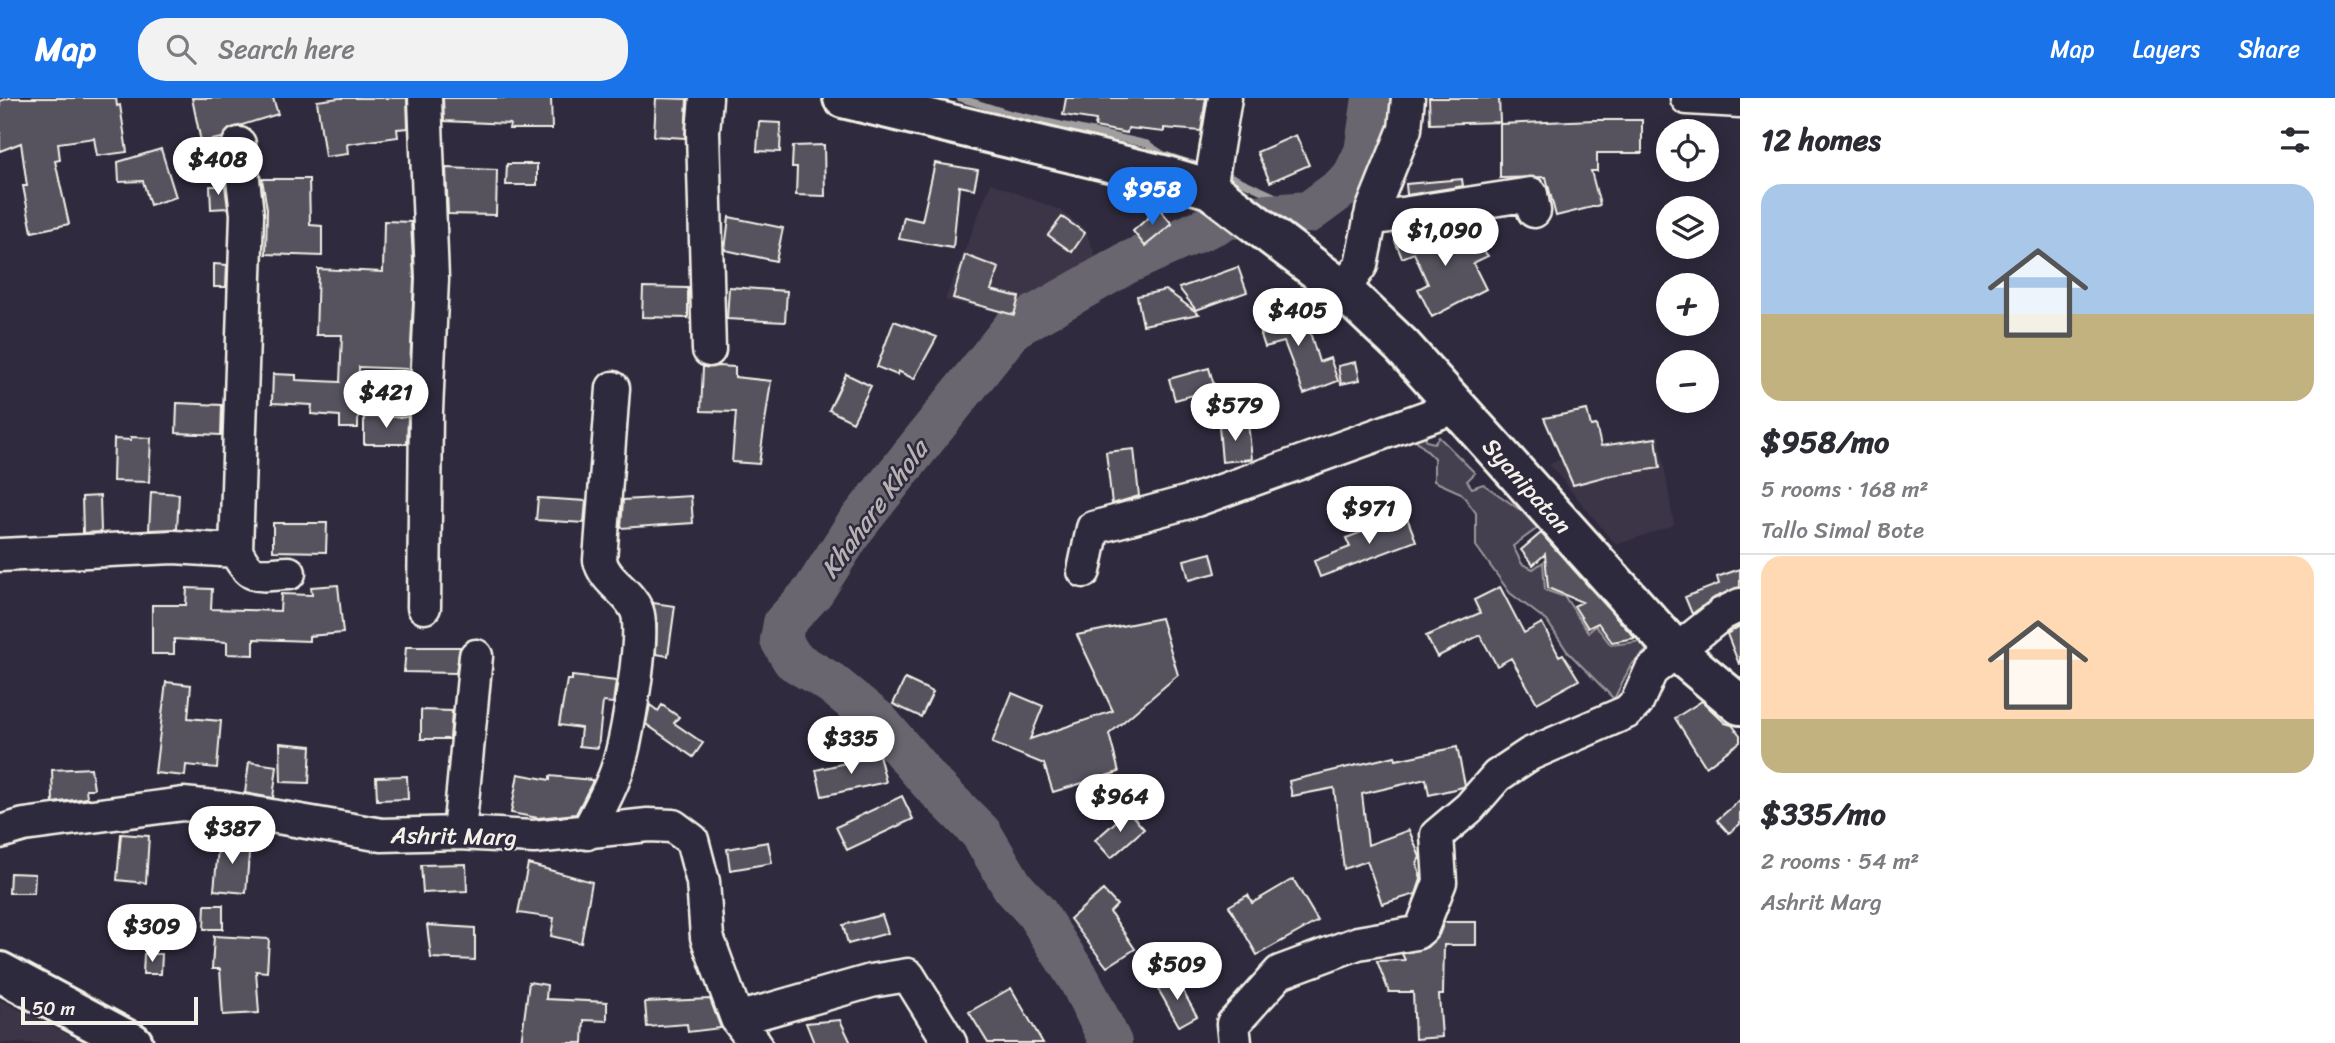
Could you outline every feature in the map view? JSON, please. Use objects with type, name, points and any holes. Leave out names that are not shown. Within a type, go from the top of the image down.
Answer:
[{"type":"main road","name":"Syanipatan","points":[[843,98],[1163,175],[1219,197],[1329,279],[1402,346],[1677,652],[1740,705]]},
{"type":"main road","points":[[0,972],[133,1043]]},
{"type":"street","points":[[424,607],[426,411],[432,279],[425,98]]},
{"type":"street","points":[[706,98],[703,131],[709,350]]},
{"type":"street","points":[[1219,197],[1225,98]]},
{"type":"street","points":[[1329,279],[1361,265],[1370,219],[1405,129],[1408,98]]},
{"type":"street","points":[[1687,98],[1740,101]]},
{"type":"street","points":[[239,144],[247,214],[236,551],[246,571],[254,574],[289,573]]},
{"type":"street","points":[[1370,219],[1531,194],[1534,211]]},
{"type":"street","points":[[587,833],[617,771],[635,678],[637,611],[602,570],[600,560],[613,388]]},
{"type":"street","points":[[1084,571],[1093,528],[1196,500],[1455,407]]},
{"type":"street","points":[[0,555],[174,547],[236,551]]},
{"type":"street","points":[[1235,1043],[1233,1024],[1280,972],[1358,943],[1416,933],[1422,928],[1440,882],[1437,835],[1469,808],[1497,776],[1530,754],[1627,712],[1637,702],[1651,671],[1721,614],[1740,605]]},
{"type":"street","points":[[459,833],[476,656]]},
{"type":"street","name":"Ashrit Marg","points":[[0,832],[24,825],[183,804],[225,808],[382,835],[459,833],[534,837],[648,825],[673,826],[692,840],[703,882],[707,937],[746,1031]]},
{"type":"street","points":[[746,1031],[871,981],[908,975],[950,1043]]},
{"type":"shaded area","points":[[991,183],[1060,210],[1085,229],[1100,268],[1016,316],[945,300]]},
{"type":"shaded area","points":[[1406,430],[1425,430],[1426,441],[1434,443],[1439,437],[1475,473],[1467,481],[1472,488],[1483,484],[1542,525],[1513,546],[1522,564],[1533,569],[1543,562],[1545,590],[1565,597],[1588,632],[1596,626],[1611,645],[1644,641],[1646,651],[1631,665],[1614,699],[1567,651],[1547,621],[1510,593],[1476,546],[1476,513],[1461,493],[1434,481],[1434,458]]},
{"type":"shaded area","points":[[1659,435],[1674,525],[1616,545],[1549,464],[1601,444]]},
{"type":"shaded area","points":[[0,1000],[84,1043],[0,1043]]},
{"type":"building","points":[[9,98],[116,98],[117,106],[120,105],[127,152],[97,156],[94,138],[58,143],[60,160],[55,161],[69,224],[32,232],[23,186],[27,186],[21,143],[0,151],[0,101]]},
{"type":"building","points":[[192,98],[273,98],[278,114],[229,129],[222,138],[201,142]]},
{"type":"building","points":[[339,98],[407,98],[408,128],[397,129],[398,137],[347,144],[348,154],[325,157],[317,101]]},
{"type":"building","points":[[443,98],[551,98],[552,129],[509,129],[510,124],[444,121]]},
{"type":"building","points":[[656,98],[687,99],[685,138],[654,136]]},
{"type":"building","points":[[1066,98],[1206,98],[1201,131],[1164,128],[1164,132],[1128,128],[1127,133],[1095,127],[1096,120],[1063,115]]},
{"type":"building","points":[[1429,98],[1499,98],[1500,122],[1430,124]]},
{"type":"building","points":[[1642,120],[1642,153],[1597,153],[1597,171],[1591,171],[1600,205],[1556,216],[1546,177],[1500,178],[1500,124]]},
{"type":"building","points":[[759,122],[781,123],[780,152],[757,151]]},
{"type":"building","points":[[1296,135],[1309,165],[1270,182],[1257,152]]},
{"type":"building","points":[[824,145],[825,196],[796,195],[797,167],[792,167],[793,146]]},
{"type":"building","points":[[161,149],[176,197],[150,205],[143,181],[119,182],[118,162]]},
{"type":"building","points":[[935,163],[978,170],[974,189],[959,186],[953,248],[899,239],[904,217],[922,221]]},
{"type":"building","points":[[507,164],[537,164],[537,185],[506,185]]},
{"type":"building","points":[[446,168],[497,170],[496,215],[448,214]]},
{"type":"building","points":[[262,179],[309,179],[310,225],[322,226],[322,256],[266,254],[267,209]]},
{"type":"building","points":[[1462,179],[1463,186],[1407,195],[1406,184]]},
{"type":"building","points":[[210,186],[225,186],[228,208],[211,209]]},
{"type":"building","points":[[1159,208],[1172,224],[1145,246],[1133,231]]},
{"type":"building","points":[[729,217],[783,228],[776,261],[725,250]]},
{"type":"building","points":[[1062,217],[1085,233],[1072,252],[1048,235]]},
{"type":"building","points":[[384,221],[411,222],[414,279],[410,369],[359,367],[358,428],[340,428],[340,416],[311,414],[312,405],[272,403],[273,374],[296,375],[296,380],[340,382],[342,335],[316,335],[318,269],[383,272]]},
{"type":"building","points":[[1429,228],[1436,247],[1467,230],[1488,256],[1473,263],[1486,289],[1432,317],[1418,289],[1428,284],[1414,253],[1402,258],[1395,241]]},
{"type":"building","points":[[965,255],[999,268],[991,290],[1019,297],[1014,315],[953,298]]},
{"type":"building","points":[[214,264],[227,265],[226,287],[214,287]]},
{"type":"building","points":[[1238,267],[1247,292],[1196,310],[1179,288]]},
{"type":"building","points":[[643,287],[688,288],[688,318],[642,317]]},
{"type":"building","points":[[729,287],[787,291],[785,322],[727,319]]},
{"type":"building","points":[[1166,290],[1199,314],[1143,325],[1137,296]]},
{"type":"building","points":[[1302,306],[1319,362],[1330,358],[1338,381],[1304,394],[1284,342],[1265,347],[1256,320]]},
{"type":"building","points":[[894,321],[937,337],[914,379],[898,371],[897,375],[877,367]]},
{"type":"building","points":[[1356,362],[1360,380],[1341,384],[1338,366]]},
{"type":"building","points":[[703,367],[735,367],[735,377],[771,381],[759,464],[732,462],[736,412],[701,411]]},
{"type":"building","points":[[1209,368],[1215,389],[1175,400],[1169,379]]},
{"type":"building","points":[[846,374],[871,386],[853,422],[829,410]]},
{"type":"building","points":[[177,403],[222,405],[221,435],[176,433]]},
{"type":"building","points":[[1587,410],[1591,426],[1596,425],[1601,446],[1656,438],[1660,468],[1607,476],[1573,485],[1544,418]]},
{"type":"building","points":[[364,417],[408,417],[407,444],[364,444]]},
{"type":"building","points":[[1248,423],[1252,459],[1222,462],[1219,426]]},
{"type":"building","points":[[131,437],[151,438],[149,482],[113,481],[114,439],[131,440]]},
{"type":"building","points":[[1134,449],[1139,496],[1112,504],[1106,452]]},
{"type":"building","points":[[151,492],[179,494],[177,529],[149,530]]},
{"type":"building","points":[[100,496],[101,532],[83,533],[82,497]]},
{"type":"building","points":[[691,496],[693,523],[621,528],[623,500]]},
{"type":"building","points":[[538,498],[586,501],[584,523],[536,520]]},
{"type":"building","points":[[1406,515],[1416,541],[1320,577],[1314,561],[1350,547],[1346,538]]},
{"type":"building","points":[[273,523],[327,523],[326,552],[273,551]]},
{"type":"building","points":[[1541,533],[1635,638],[1612,642],[1598,623],[1588,628],[1574,606],[1582,602],[1548,588],[1545,554],[1533,565],[1521,550]]},
{"type":"building","points":[[1211,553],[1216,573],[1189,580],[1184,560]]},
{"type":"building","points":[[1740,569],[1740,587],[1714,598],[1692,614],[1685,597],[1719,584],[1717,577]]},
{"type":"building","points":[[338,585],[343,633],[309,636],[309,641],[254,639],[254,655],[227,654],[227,642],[174,639],[174,654],[152,654],[152,605],[186,605],[187,588],[212,589],[211,609],[280,611],[281,594],[312,595],[311,587]]},
{"type":"building","points":[[1500,587],[1524,633],[1542,623],[1559,656],[1563,654],[1579,680],[1537,703],[1511,658],[1497,666],[1480,635],[1437,657],[1426,636],[1480,613],[1474,600]]},
{"type":"building","points":[[653,603],[675,606],[668,656],[656,654],[657,624]]},
{"type":"building","points":[[1161,618],[1178,675],[1109,734],[1119,772],[1053,792],[1044,764],[992,743],[1012,693],[1043,706],[1030,739],[1113,711],[1077,635]]},
{"type":"building","points":[[1740,626],[1740,664],[1739,664],[1727,634]]},
{"type":"building","points":[[406,647],[460,647],[456,673],[404,672]]},
{"type":"building","points":[[572,676],[616,681],[613,703],[603,702],[598,748],[579,746],[581,728],[559,725],[567,680],[572,680]]},
{"type":"building","points":[[905,679],[933,692],[921,717],[893,704]]},
{"type":"building","points":[[166,682],[191,685],[188,718],[221,721],[217,768],[186,765],[185,776],[155,773]]},
{"type":"building","points":[[1702,701],[1725,723],[1732,725],[1740,735],[1740,742],[1706,767],[1675,718]]},
{"type":"building","points":[[650,705],[658,711],[662,705],[679,717],[674,723],[703,743],[693,757],[646,724]]},
{"type":"building","points":[[421,710],[452,711],[450,739],[421,739]]},
{"type":"building","points":[[280,743],[311,746],[309,783],[281,782]]},
{"type":"building","points":[[1457,747],[1465,785],[1463,787],[1429,795],[1426,779],[1362,794],[1368,845],[1409,830],[1420,857],[1417,863],[1421,879],[1416,894],[1382,904],[1367,861],[1344,869],[1334,788],[1292,796],[1289,781],[1395,756],[1396,760]]},
{"type":"building","points":[[879,755],[886,782],[822,796],[816,770]]},
{"type":"building","points":[[249,762],[277,766],[273,798],[245,793]]},
{"type":"building","points":[[91,768],[94,789],[86,789],[87,798],[53,803],[52,770]]},
{"type":"building","points":[[518,774],[550,780],[550,776],[592,780],[592,783],[576,814],[538,818],[511,813]]},
{"type":"building","points":[[407,776],[408,799],[377,800],[376,777]]},
{"type":"building","points":[[902,796],[913,819],[847,850],[836,827]]},
{"type":"building","points":[[1740,800],[1740,824],[1729,833],[1717,820]]},
{"type":"building","points":[[1128,811],[1144,829],[1111,858],[1095,840]]},
{"type":"building","points":[[121,834],[149,836],[146,883],[117,880]]},
{"type":"building","points":[[219,839],[250,841],[246,893],[214,890]]},
{"type":"building","points":[[768,842],[772,863],[730,870],[727,849]]},
{"type":"building","points":[[466,864],[467,891],[423,893],[421,865]]},
{"type":"building","points":[[528,864],[592,882],[581,943],[551,936],[554,918],[518,913]]},
{"type":"building","points":[[10,873],[35,874],[34,893],[9,893]]},
{"type":"building","points":[[1293,879],[1318,921],[1257,955],[1229,906],[1248,895],[1252,903]]},
{"type":"building","points":[[1103,890],[1117,905],[1110,912],[1135,949],[1107,967],[1070,919]]},
{"type":"building","points":[[205,905],[223,905],[223,929],[204,929]]},
{"type":"building","points":[[882,915],[888,933],[848,944],[843,925]]},
{"type":"building","points":[[1444,922],[1476,922],[1476,945],[1444,945],[1443,995],[1439,995],[1442,1037],[1415,1039],[1413,992],[1389,992],[1377,961],[1405,960],[1402,954],[1427,947],[1439,935]]},
{"type":"building","points":[[427,925],[475,928],[475,960],[431,958]]},
{"type":"building","points":[[214,936],[269,939],[267,972],[256,971],[259,1013],[223,1015],[220,969],[212,969]]},
{"type":"building","points":[[144,954],[162,954],[161,974],[143,974]]},
{"type":"building","points":[[1176,979],[1197,1016],[1179,1026],[1158,989]]},
{"type":"building","points":[[529,982],[547,985],[546,999],[607,1002],[607,1021],[584,1020],[583,1043],[521,1043]]},
{"type":"building","points":[[1011,988],[1043,1043],[988,1043],[969,1012]]},
{"type":"building","points":[[710,999],[721,1028],[688,1032],[687,1024],[647,1027],[645,1002]]},
{"type":"building","points":[[840,1020],[851,1043],[814,1043],[806,1023]]},
{"type":"waterway","points":[[960,98],[1011,114],[1147,144],[1162,154],[1193,164]]},
{"type":"waterway","name":"Khahare Khola","points":[[1111,1043],[1080,981],[1036,912],[1013,887],[981,833],[930,782],[878,721],[831,683],[793,660],[781,640],[784,623],[813,592],[854,528],[1013,328],[1127,263],[1228,218],[1309,212],[1351,181],[1365,152],[1373,98]]},
{"type":"waterway","points":[[1225,174],[1309,212]]}]
